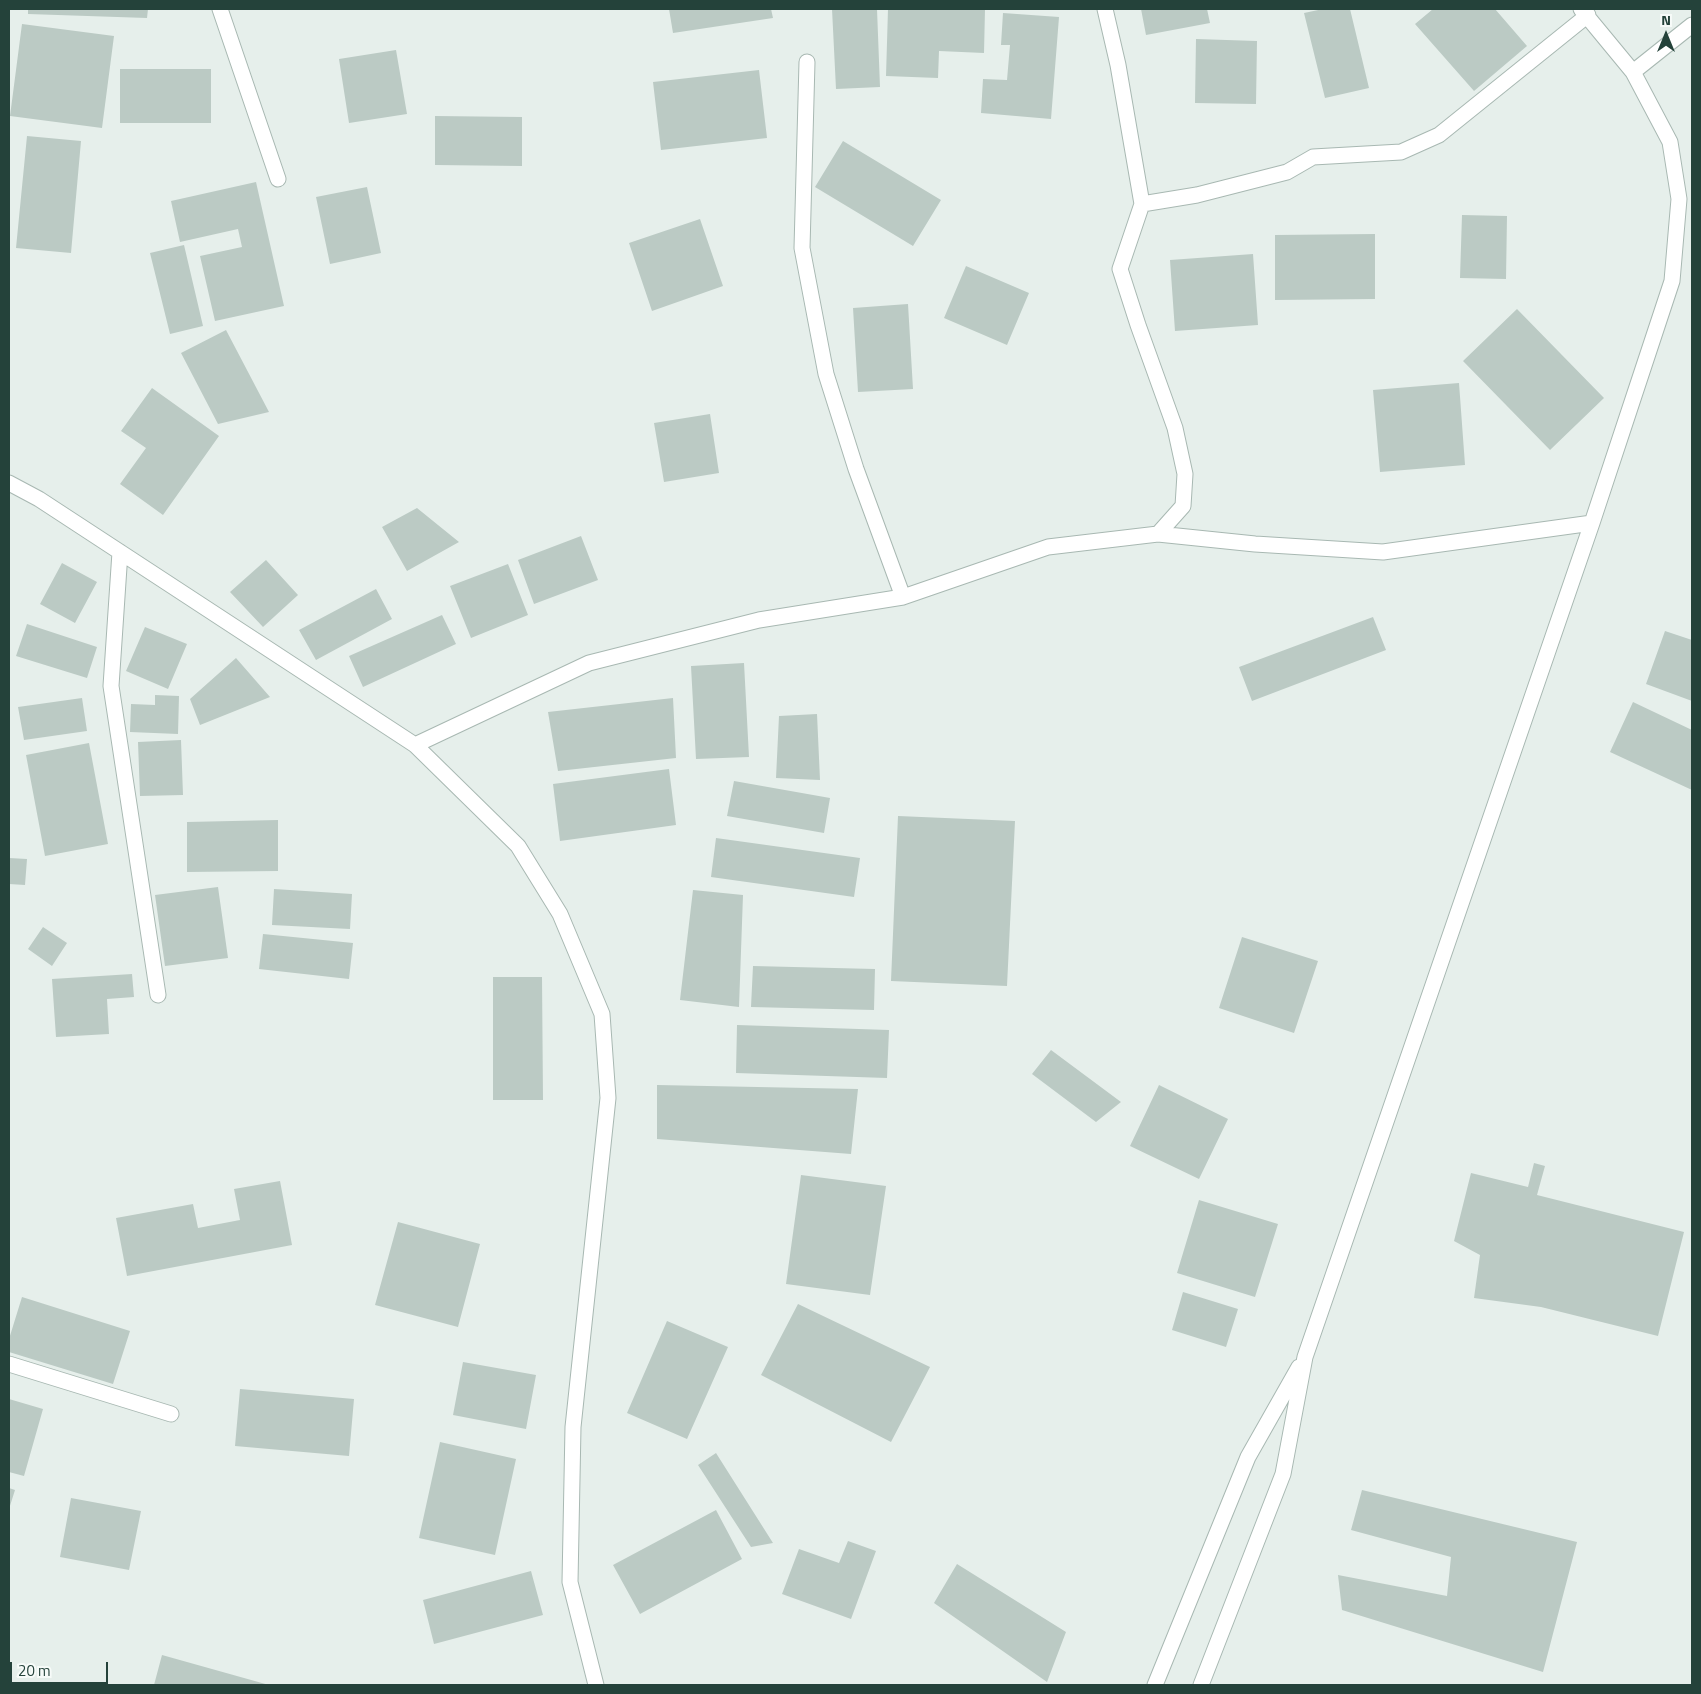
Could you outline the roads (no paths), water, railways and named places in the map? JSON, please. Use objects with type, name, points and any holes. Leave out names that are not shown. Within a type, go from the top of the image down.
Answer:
[{"type":"street","points":[[220,9],[278,179]]},
{"type":"street","points":[[1105,9],[1118,65],[1142,204],[1120,270],[1176,428],[1185,474],[1183,506],[1158,534]]},
{"type":"street","points":[[1142,204],[1197,195],[1287,172],[1313,157],[1401,152],[1439,135],[1585,12],[1632,72],[1670,142],[1679,199],[1672,281],[1592,523],[1305,1357],[1283,1474],[1201,1685]]},
{"type":"street","points":[[1632,72],[1692,25]]},
{"type":"street","points":[[807,62],[802,248],[826,374],[856,469],[904,597]]},
{"type":"street","points":[[9,484],[39,499],[416,745],[518,846],[560,914],[602,1014],[608,1098],[573,1427],[570,1582],[596,1685]]},
{"type":"street","points":[[416,745],[589,663],[758,620],[904,597],[1048,547],[1158,534],[1255,544],[1383,552],[1592,523]]},
{"type":"street","points":[[120,552],[112,686],[158,996]]},
{"type":"street","points":[[1155,1685],[1248,1456],[1305,1357]]},
{"type":"street","points":[[9,1364],[171,1414]]}]
